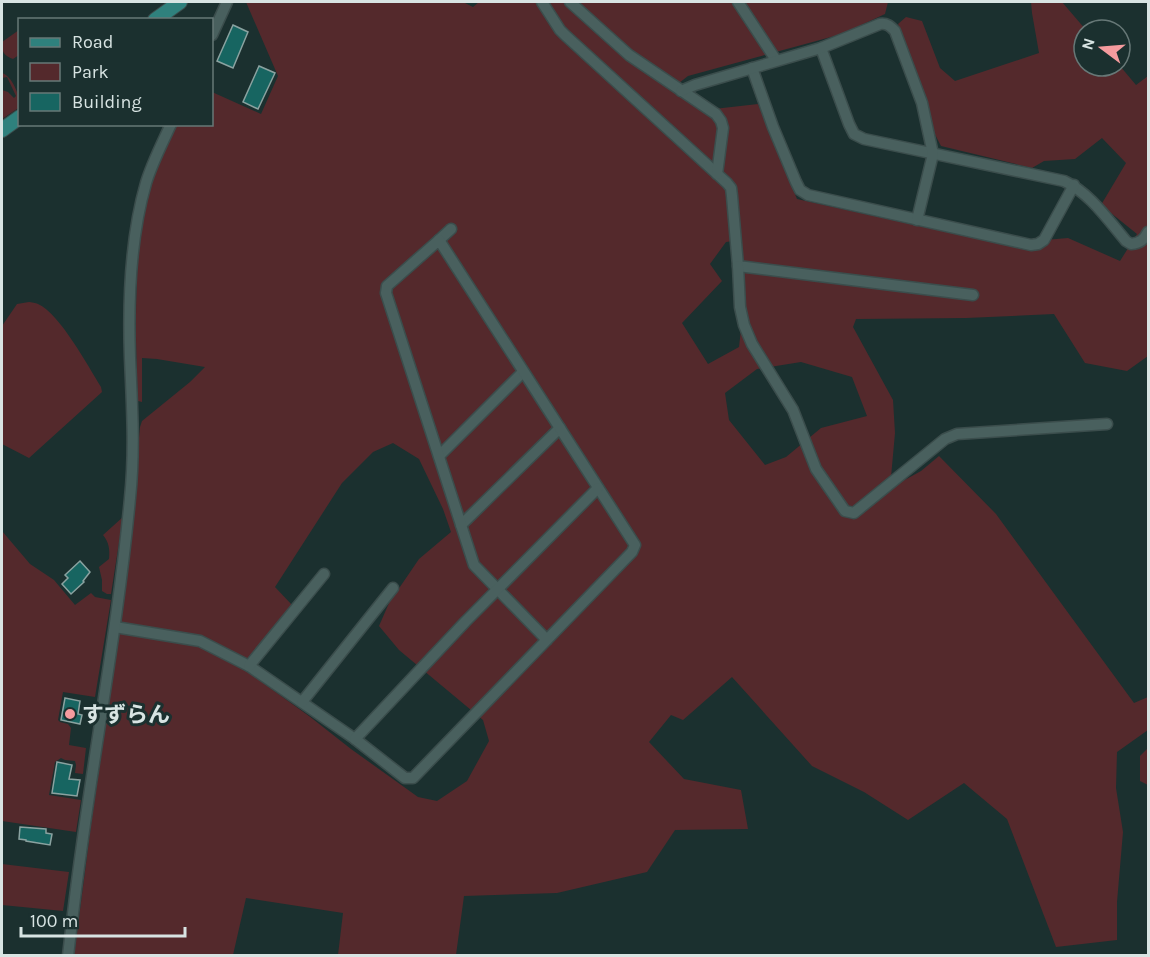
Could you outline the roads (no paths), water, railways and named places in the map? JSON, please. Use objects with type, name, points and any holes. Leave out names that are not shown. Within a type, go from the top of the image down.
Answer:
[{"type":"main road","points":[[158,18],[180,2]]},
{"type":"main road","points":[[2,130],[18,118]]},
{"type":"street","points":[[213,33],[227,2]]},
{"type":"street","points":[[542,2],[565,35],[731,188],[740,307],[744,325],[752,344],[793,410],[816,469],[845,511],[854,513],[945,440],[957,434],[1107,424]]},
{"type":"street","points":[[570,2],[629,55],[716,114],[723,128],[717,174]]},
{"type":"street","points":[[738,2],[776,60]]},
{"type":"street","points":[[681,91],[821,48],[880,24],[885,23],[891,26],[895,31],[922,103],[933,154],[917,220]]},
{"type":"street","points":[[821,48],[854,134],[864,139],[1065,181],[1083,192],[1126,241],[1131,244],[1140,243],[1149,232]]},
{"type":"street","points":[[752,68],[796,182],[800,190],[808,195],[1031,245],[1044,240],[1074,185]]},
{"type":"street","points":[[68,956],[81,852],[115,627],[130,498],[134,427],[130,302],[138,217],[147,183],[170,126]]},
{"type":"street","points":[[451,229],[387,286],[386,293],[474,565],[547,640]]},
{"type":"street","points":[[115,627],[200,641],[249,666],[355,739],[405,778],[413,777],[632,552],[635,545],[439,240]]},
{"type":"street","points":[[738,266],[973,295]]},
{"type":"street","points":[[439,456],[523,372]]},
{"type":"street","points":[[461,525],[560,428]]},
{"type":"street","points":[[355,739],[466,621],[598,488]]},
{"type":"street","points":[[249,666],[324,574]]},
{"type":"street","points":[[302,702],[393,588]]},
{"type":"place","name":"すずらん","points":[[70,714]]}]
